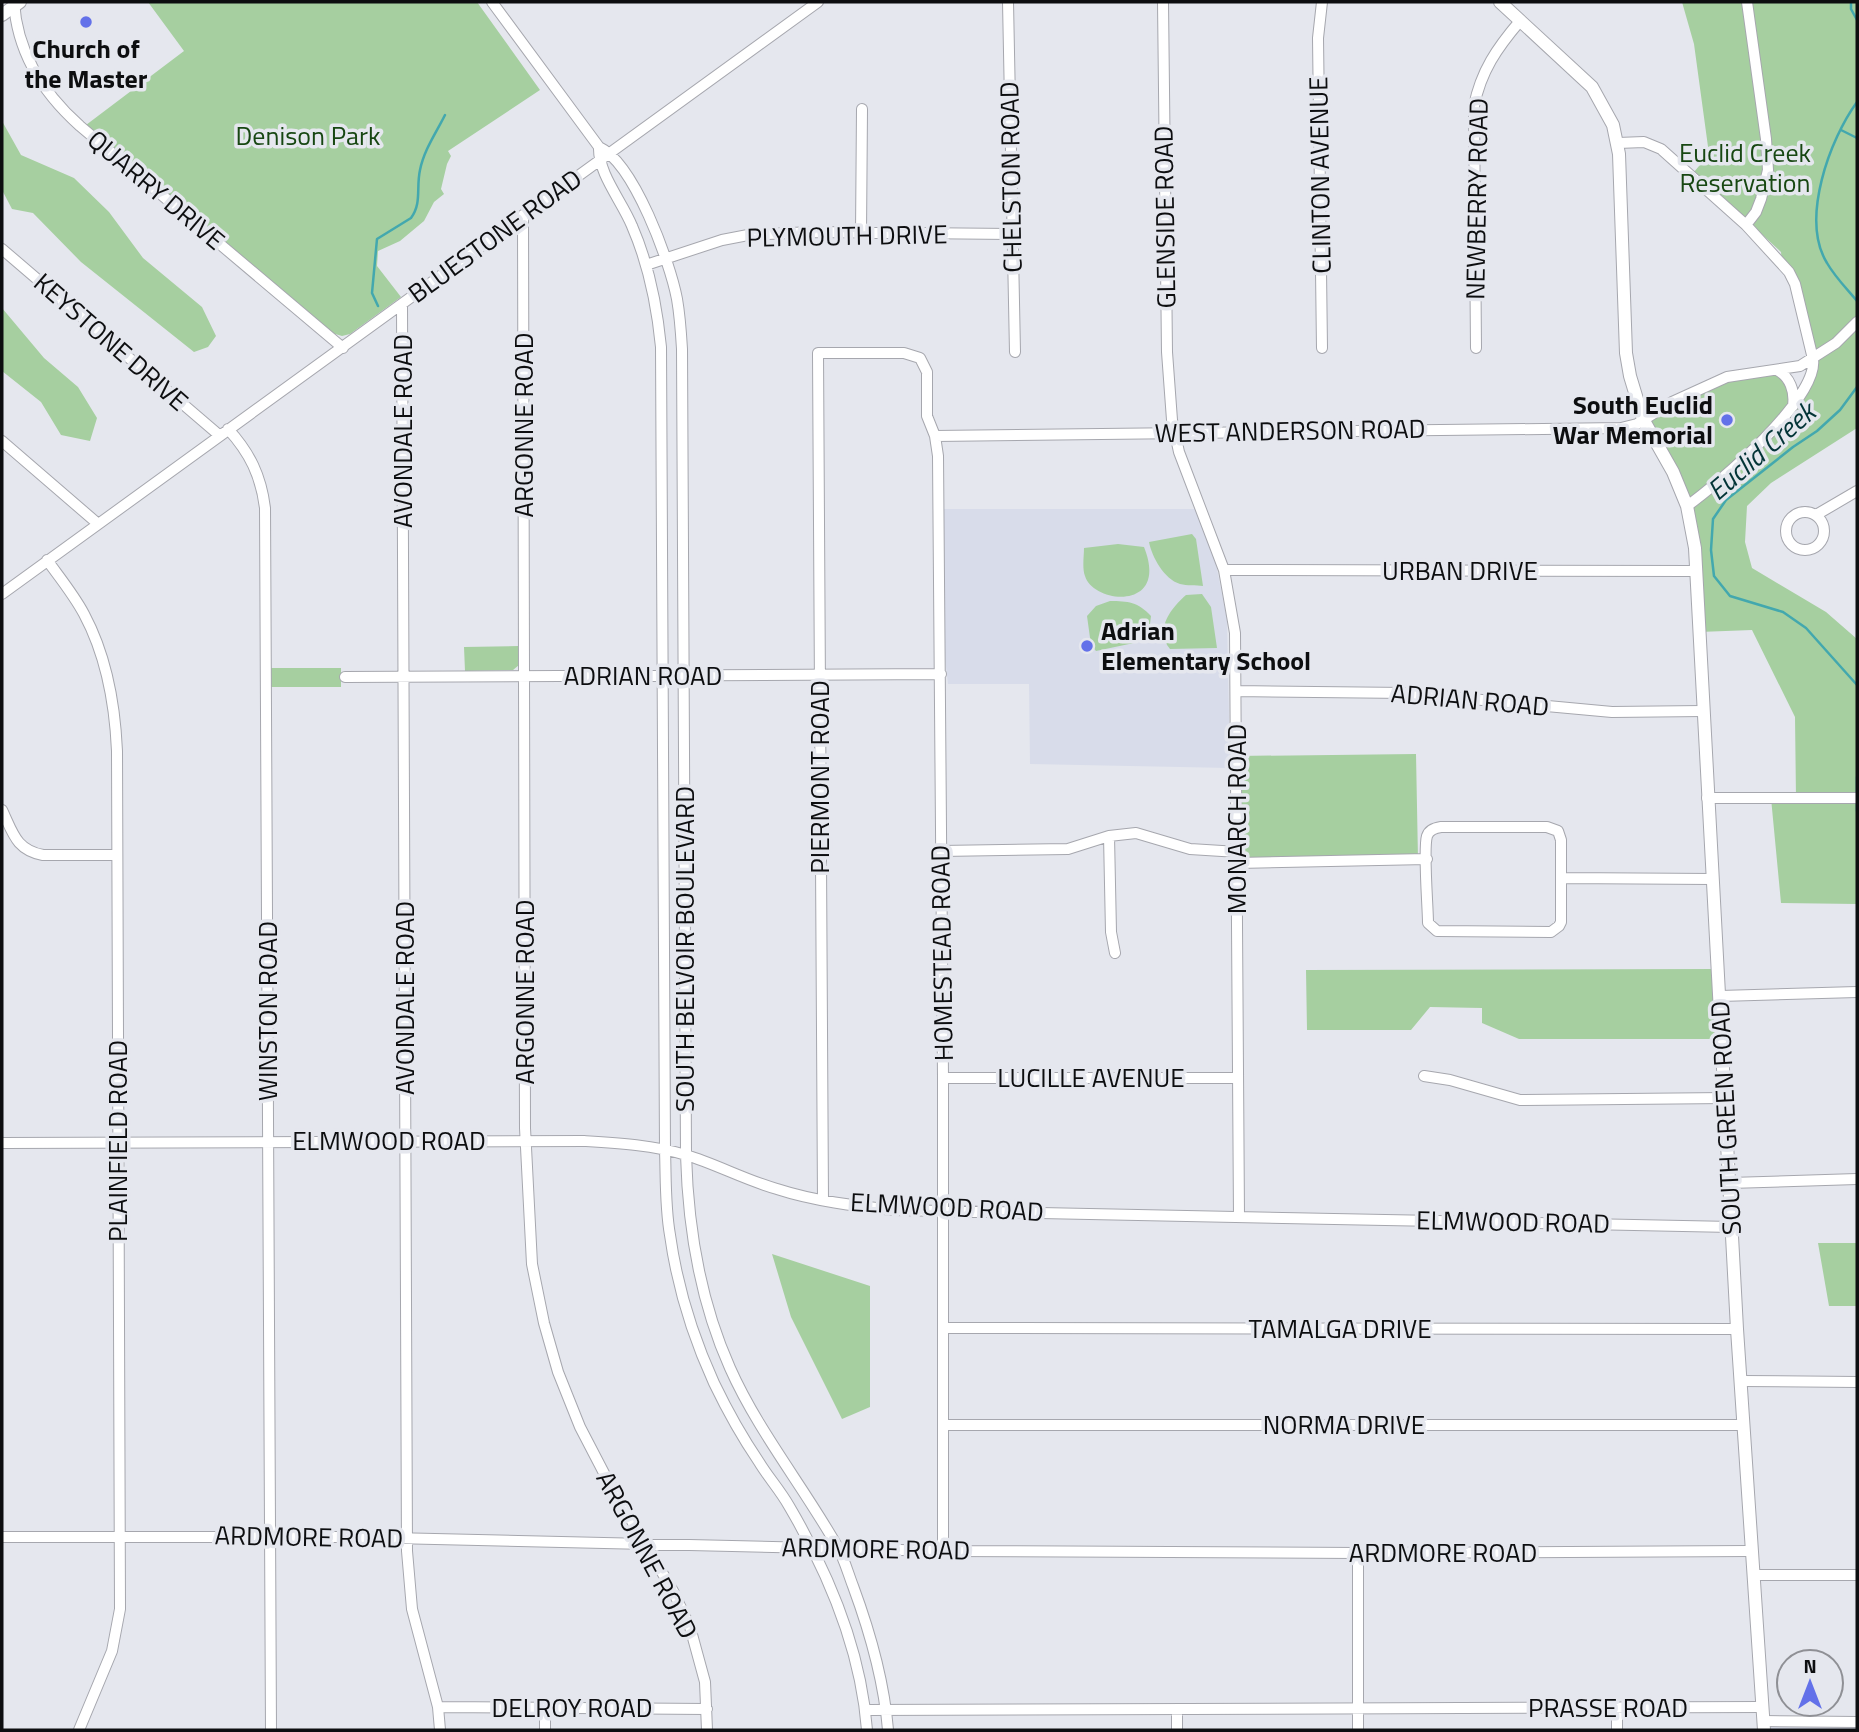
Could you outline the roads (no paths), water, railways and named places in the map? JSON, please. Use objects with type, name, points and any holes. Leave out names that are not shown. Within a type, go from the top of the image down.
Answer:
[{"type":"main road","points":[[1500,2],[1592,87],[1607,111],[1618,143]]},
{"type":"main road","points":[[2,15],[16,3]]},
{"type":"main road","name":"SOUTH GREEN ROAD","points":[[1618,143],[1626,353],[1630,376],[1643,419],[1673,472],[1687,506],[1695,548],[1750,1551],[1764,1726]]},
{"type":"street","points":[[492,2],[599,147],[611,153]]},
{"type":"street","name":"BLUESTONE ROAD","points":[[2,594],[818,2]]},
{"type":"street","name":"CHELSTON ROAD","points":[[1008,2],[1015,352]]},
{"type":"street","name":"GLENSIDE ROAD","points":[[1163,2],[1167,352],[1173,432]]},
{"type":"street","name":"CLINTON AVENUE","points":[[1322,2],[1318,38],[1322,348]]},
{"type":"street","points":[[1746,225],[1761,199],[1768,170],[1747,2]]},
{"type":"street","name":"QUARRY DRIVE","points":[[16,3],[17,26],[30,65],[44,88],[69,116],[343,348]]},
{"type":"street","name":"NEWBERRY ROAD","points":[[1476,348],[1474,106],[1480,78],[1487,64],[1520,21]]},
{"type":"street","points":[[862,109],[862,233]]},
{"type":"street","points":[[1618,143],[1644,142],[1655,145],[1746,225],[1789,272],[1795,284],[1813,359],[1812,373],[1793,406],[1777,426],[1687,506]]},
{"type":"street","points":[[598,161],[599,147]]},
{"type":"street","name":"SOUTH BELVOIR BOULEVARD","points":[[611,153],[641,201],[665,259],[677,300],[682,349],[686,1155],[692,1236],[718,1339],[746,1400],[839,1549],[878,1663],[887,1709],[888,1730]]},
{"type":"street","name":"SOUTH BELVOIR BOULEVARD","points":[[598,161],[622,203],[646,265],[656,307],[661,347],[665,1150],[669,1234],[675,1267],[694,1333],[713,1381],[730,1415],[813,1548],[837,1603],[857,1669],[866,1710],[867,1730]]},
{"type":"street","name":"ARGONNE ROAD","points":[[523,215],[526,1140],[532,1264],[544,1323],[558,1372],[580,1427],[673,1591],[690,1627],[705,1682],[707,1730]]},
{"type":"street","name":"PLYMOUTH DRIVE","points":[[646,265],[722,240],[748,235],[803,232],[1011,234]]},
{"type":"street","name":"KEYSTONE DRIVE","points":[[2,249],[224,432]]},
{"type":"street","name":"AVONDALE ROAD","points":[[402,304],[408,1566],[412,1609],[438,1707],[440,1730]]},
{"type":"street","points":[[1813,359],[1836,343],[1857,322]]},
{"type":"street","name":"PIERMONT ROAD","points":[[823,1200],[818,353],[904,353],[920,358]]},
{"type":"street","name":"HOMESTEAD ROAD","points":[[920,358],[927,372],[927,416],[935,436],[938,456],[943,1078],[943,1551]]},
{"type":"street","name":"WEST ANDERSON ROAD","points":[[935,436],[1621,428],[1631,427],[1709,384],[1746,373],[1793,368],[1813,359]]},
{"type":"street","points":[[1776,370],[1788,378],[1793,406]]},
{"type":"street","name":"WINSTON ROAD","points":[[224,432],[251,459],[260,482],[265,508],[271,1730]]},
{"type":"street","name":"MONARCH ROAD","points":[[1173,432],[1224,570],[1235,633],[1239,1217]]},
{"type":"street","points":[[2,442],[97,523]]},
{"type":"street","points":[[1816,515],[1857,491]]},
{"type":"street","name":"PLAINFIELD ROAD","points":[[47,560],[88,621],[107,679],[117,740],[120,1609],[112,1651],[79,1730]]},
{"type":"street","name":"URBAN DRIVE","points":[[1224,570],[1696,571]]},
{"type":"street","name":"ADRIAN ROAD","points":[[345,677],[941,674]]},
{"type":"street","name":"ADRIAN ROAD","points":[[1236,691],[1406,693],[1587,710],[1638,713],[1703,711]]},
{"type":"street","points":[[1707,798],[1854,798]]},
{"type":"street","points":[[2,810],[16,840],[32,853],[117,855]]},
{"type":"street","points":[[1435,828],[1554,829],[1560,835],[1561,922],[1556,930],[1551,932],[1437,931],[1428,923],[1427,859],[1427,837],[1435,828]]},
{"type":"street","points":[[941,850],[1068,849],[1109,836],[1136,833],[1238,858],[1427,859]]},
{"type":"street","points":[[1109,836],[1111,932],[1115,953]]},
{"type":"street","points":[[1561,878],[1712,879]]},
{"type":"street","points":[[1720,996],[1857,992]]},
{"type":"street","points":[[1423,1076],[1450,1080],[1520,1100],[1726,1098]]},
{"type":"street","name":"LUCILLE AVENUE","points":[[943,1078],[1238,1078]]},
{"type":"street","name":"ELMWOOD ROAD","points":[[2,1143],[526,1140],[605,1142],[686,1155],[779,1190],[823,1200],[894,1210],[1732,1227]]},
{"type":"street","points":[[1730,1183],[1857,1179]]},
{"type":"street","name":"TAMALGA DRIVE","points":[[944,1328],[1737,1329]]},
{"type":"street","points":[[1742,1381],[1857,1382]]},
{"type":"street","name":"NORMA DRIVE","points":[[943,1425],[1744,1425]]},
{"type":"street","name":"ARDMORE ROAD","points":[[2,1537],[408,1538],[943,1551],[1750,1551]]},
{"type":"street","points":[[1358,1553],[1358,1730]]},
{"type":"street","points":[[1753,1575],[1857,1575]]},
{"type":"street","name":"DELROY ROAD","points":[[438,1707],[707,1709]]},
{"type":"street","name":"PRASSE ROAD","points":[[866,1710],[1762,1707]]},
{"type":"street","points":[[1617,1708],[1617,1730]]},
{"type":"street","points":[[545,1709],[545,1730]]},
{"type":"street","points":[[1177,1711],[1177,1730]]},
{"type":"street","points":[[1764,1726],[1857,1722]]},
{"type":"waterway","name":"Euclid Creek","points":[[1851,2],[1851,9],[1857,20]]},
{"type":"waterway","name":"Euclid Creek","points":[[1857,102],[1837,137],[1829,158],[1822,180],[1816,224],[1819,245],[1827,263],[1857,301]]},
{"type":"waterway","points":[[378,306],[372,293],[377,239],[411,218],[418,201],[422,163],[445,115]]},
{"type":"waterway","points":[[1841,130],[1857,138]]},
{"type":"waterway","name":"Euclid Creek","points":[[1857,387],[1840,410],[1817,431],[1726,500],[1713,519],[1711,550],[1714,576],[1730,596],[1783,612],[1806,628],[1857,685]]},
{"type":"waterway","name":"Euclid Creek","points":[[1857,777],[1857,793]]},
{"type":"waterway","name":"Euclid Creek","points":[[1857,800],[1857,811]]},
{"type":"place","name":"Church of the Master","points":[[86,22]]},
{"type":"place","name":"South Euclid War Memorial","points":[[1727,420]]},
{"type":"place","name":"Adrian Elementary School","points":[[1087,646]]},
{"type":"park label","name":"Denison Park","points":[[308,136]]},
{"type":"park label","name":"Euclid Creek Reservation","points":[[1745,168]]}]
